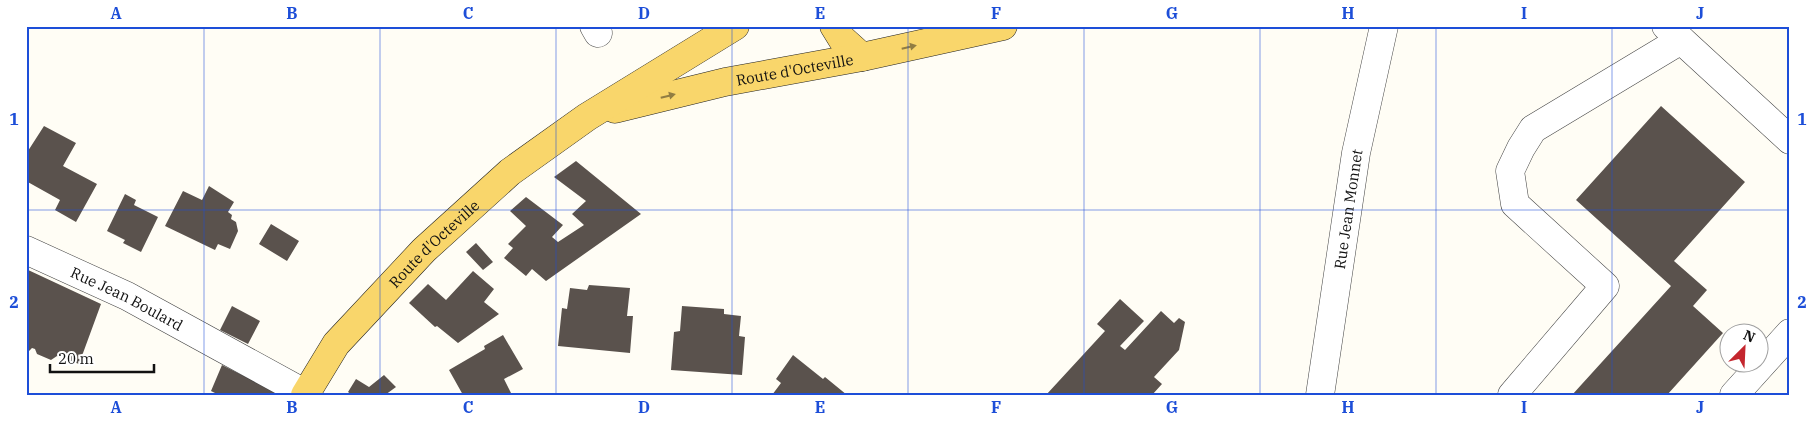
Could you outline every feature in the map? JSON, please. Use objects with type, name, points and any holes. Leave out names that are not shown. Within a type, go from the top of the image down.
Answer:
[{"type":"main road","name":"Route d'Octeville","points":[[305,394],[336,344],[424,250],[510,172],[587,116],[735,26]]},
{"type":"main road","points":[[834,26],[842,39],[862,57]]},
{"type":"main road","name":"Route d'Octeville","points":[[587,116],[725,82],[862,57],[989,27]]},
{"type":"street","name":"Rue Jean Monnet","points":[[1320,395],[1356,153],[1384,26]]},
{"type":"street","points":[[1512,395],[1605,286],[1515,204],[1510,171],[1533,129],[1674,33],[1790,140]]},
{"type":"street","name":"Rue Jean Boulard","points":[[26,250],[127,296],[305,394]]},
{"type":"street","points":[[1734,395],[1790,333]]},
{"type":"building","points":[[1661,106],[1745,182],[1674,261],[1707,290],[1693,306],[1718,328],[1718,339],[1667,395],[1572,395],[1671,286],[1576,200]]},
{"type":"building","points":[[44,126],[76,143],[63,166],[97,184],[76,222],[55,210],[60,200],[26,181],[26,154]]},
{"type":"building","points":[[576,161],[641,214],[546,281],[532,269],[526,276],[504,258],[513,248],[508,244],[526,226],[510,211],[526,197],[563,225],[552,237],[558,242],[584,225],[572,214],[586,201],[554,177]]},
{"type":"building","points":[[209,186],[234,202],[228,212],[232,215],[231,219],[236,222],[238,231],[230,249],[218,244],[215,250],[165,226],[183,191],[202,200]]},
{"type":"building","points":[[125,194],[136,200],[134,205],[158,217],[141,252],[123,243],[125,240],[107,231]]},
{"type":"building","points":[[271,224],[299,241],[287,261],[259,244]]},
{"type":"building","points":[[476,243],[493,262],[483,270],[466,252]]},
{"type":"building","points":[[26,269],[101,304],[79,364],[57,356],[51,360],[37,354],[35,349],[32,348],[26,354]]},
{"type":"building","points":[[473,271],[494,289],[484,302],[499,314],[458,343],[437,326],[435,327],[409,303],[428,284],[446,300]]},
{"type":"building","points":[[589,285],[630,288],[627,316],[633,316],[630,353],[558,346],[562,308],[567,309],[570,288],[587,290]]},
{"type":"building","points":[[1120,299],[1144,321],[1120,346],[1125,350],[1161,311],[1174,323],[1179,318],[1185,322],[1179,350],[1154,377],[1162,384],[1152,395],[1046,395],[1105,331],[1097,324]]},
{"type":"building","points":[[232,306],[260,321],[248,344],[220,330]]},
{"type":"building","points":[[682,306],[724,309],[724,314],[741,316],[739,336],[745,337],[742,375],[671,370],[674,332],[680,331]]},
{"type":"building","points":[[503,335],[523,369],[504,379],[512,395],[463,395],[449,370],[485,349],[484,346]]},
{"type":"building","points":[[793,355],[847,395],[772,395],[781,383],[776,379]]},
{"type":"building","points":[[222,365],[276,392],[274,395],[219,395],[211,391]]},
{"type":"building","points":[[384,375],[396,387],[385,395],[352,395],[348,392],[356,379],[369,387]]}]
